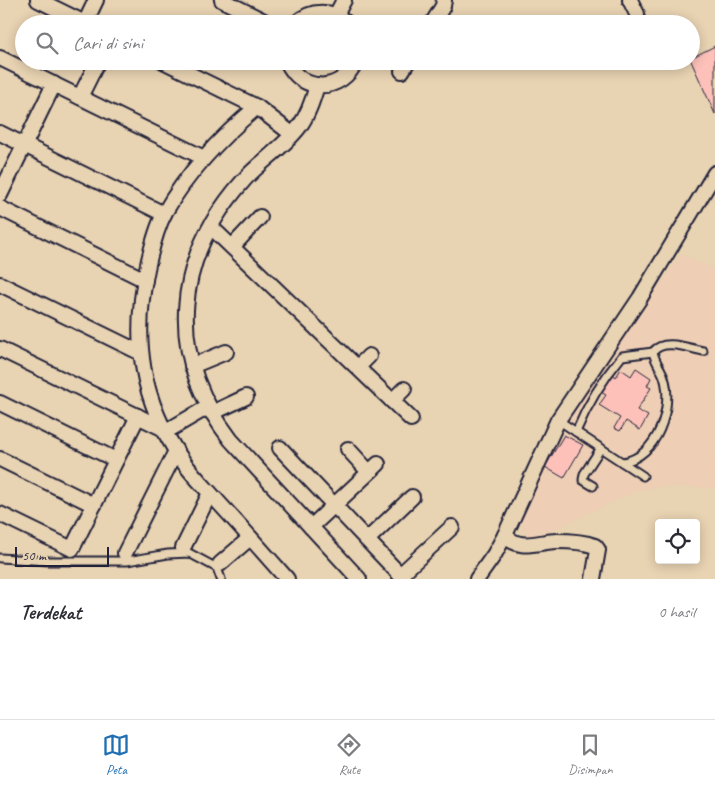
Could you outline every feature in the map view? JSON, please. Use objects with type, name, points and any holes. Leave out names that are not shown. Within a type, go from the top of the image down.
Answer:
[{"type":"street","points":[[38,0],[55,15]]},
{"type":"street","points":[[89,15],[96,0]]},
{"type":"street","points":[[222,0],[252,15]]},
{"type":"street","points":[[310,15],[329,13],[336,15],[344,0]]},
{"type":"street","points":[[438,15],[444,0]]},
{"type":"street","points":[[630,0],[638,14]]},
{"type":"street","points":[[0,58],[15,62]]},
{"type":"street","points":[[38,70],[54,84],[204,158]]},
{"type":"street","points":[[80,97],[94,70]]},
{"type":"street","points":[[181,70],[258,108],[292,134]]},
{"type":"street","points":[[292,70],[298,77],[310,84],[317,85],[331,84],[343,78],[351,70]]},
{"type":"street","points":[[0,195],[54,84]]},
{"type":"street","points":[[317,85],[310,108],[299,127],[244,180],[219,211],[200,246],[188,282],[185,320],[192,366],[210,410],[231,440],[359,579]]},
{"type":"street","points":[[258,108],[226,134],[204,158],[189,175],[164,214],[150,257],[145,280],[140,329],[141,353],[142,368],[150,398],[176,451],[190,470],[282,577]]},
{"type":"street","points":[[0,133],[164,214]]},
{"type":"street","points":[[477,579],[497,551],[558,420],[640,298],[715,172]]},
{"type":"street","points":[[0,208],[145,280]]},
{"type":"street","points":[[232,247],[260,217]]},
{"type":"street","points":[[211,227],[411,419]]},
{"type":"street","points":[[0,284],[141,353]]},
{"type":"street","points":[[0,349],[164,429],[172,428],[210,410],[246,397]]},
{"type":"street","points":[[192,366],[226,352]]},
{"type":"street","points":[[358,367],[368,356]]},
{"type":"street","points":[[392,400],[404,389]]},
{"type":"street","points":[[0,403],[116,460]]},
{"type":"street","points":[[0,514],[72,549],[138,416]]},
{"type":"street","points":[[280,448],[402,577],[452,527]]},
{"type":"street","points":[[311,527],[374,468],[348,449]]},
{"type":"street","points":[[125,554],[176,451]]},
{"type":"street","points":[[0,459],[94,505]]},
{"type":"street","points":[[183,548],[210,493]]},
{"type":"street","points":[[367,540],[412,497]]},
{"type":"street","points":[[504,537],[512,542],[525,545],[557,541],[595,546],[598,552],[593,579]]},
{"type":"street","points":[[220,564],[250,538]]},
{"type":"lane","points":[[622,462],[630,461],[642,455],[654,442],[661,424],[667,402],[664,377],[654,360],[653,352],[656,347],[664,344],[703,351]]},
{"type":"lane","points":[[576,432],[588,405],[605,376],[622,356],[653,352]]},
{"type":"lane","points":[[558,420],[643,476]]},
{"type":"lane","points":[[593,486],[583,480],[584,474],[600,448]]},
{"type":"lane","points":[[0,558],[48,561],[127,561],[168,554],[189,553],[217,568],[221,579]]},
{"type":"shaded area","points":[[681,254],[715,270],[715,488],[661,486],[639,490],[543,535],[527,535],[523,531],[521,521],[570,412]]},
{"type":"building","points":[[715,46],[715,114],[695,70],[700,70],[700,54]]},
{"type":"building","points":[[636,368],[651,378],[647,386],[651,388],[637,410],[648,416],[640,430],[626,421],[620,431],[614,428],[620,418],[599,405],[606,395],[599,391],[611,373],[616,377],[621,369],[631,376]]},
{"type":"building","points":[[564,435],[583,445],[564,478],[545,467]]}]
